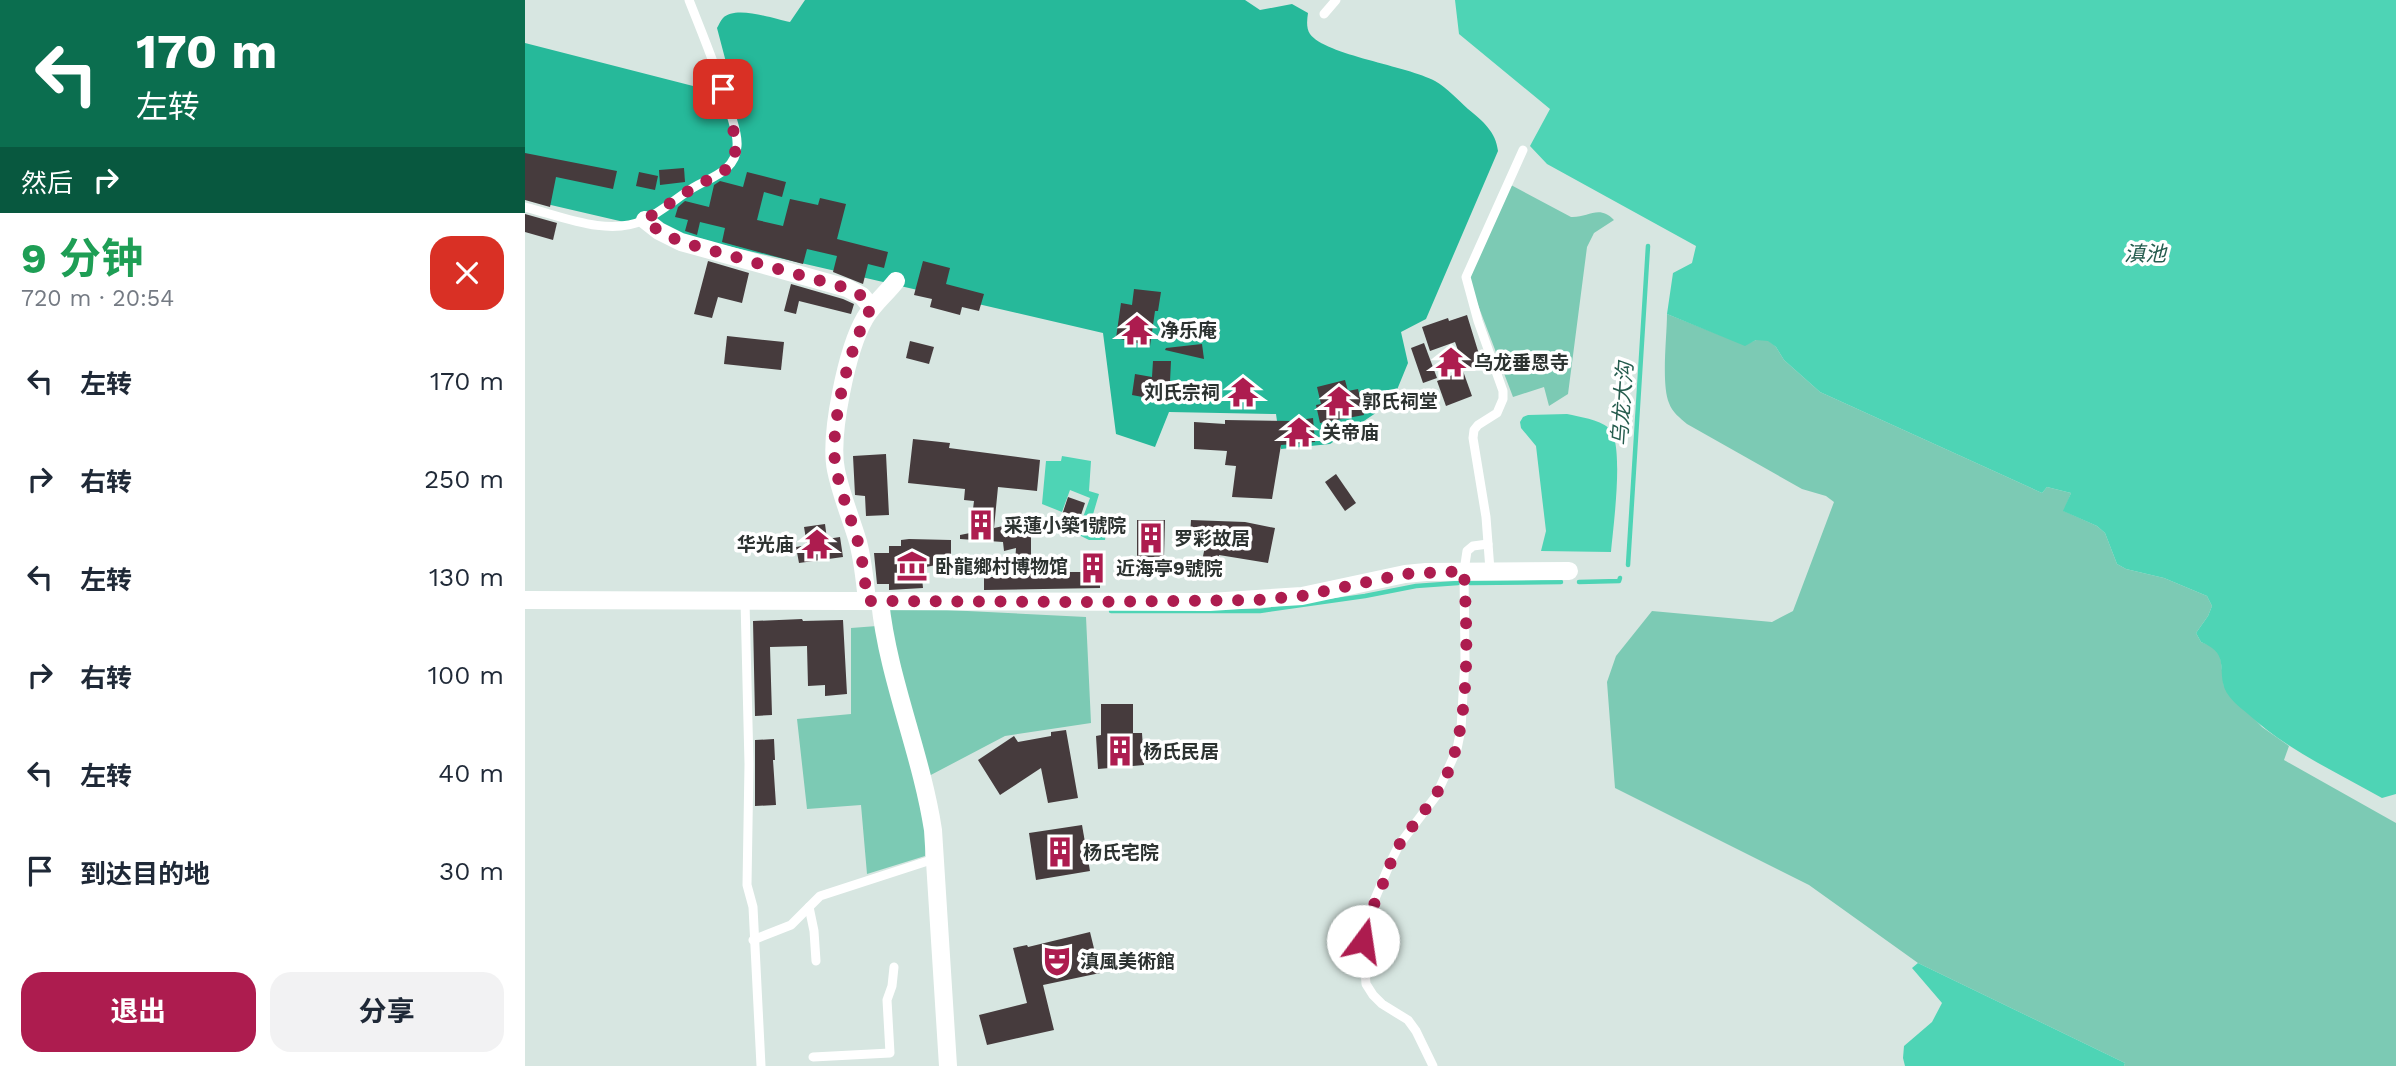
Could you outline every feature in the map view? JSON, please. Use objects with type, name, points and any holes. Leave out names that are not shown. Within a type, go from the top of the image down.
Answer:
[{"type":"street","points":[[645,220],[681,242],[847,288],[862,296],[871,308]]},
{"type":"street","points":[[896,281],[871,308],[860,328],[841,397],[834,447],[840,486],[928,795],[933,830],[948,1066]]},
{"type":"street","points":[[525,600],[1257,600],[1302,596],[1405,574],[1490,570],[1569,571]]},
{"type":"lane","points":[[525,206],[595,224],[626,226],[645,220],[727,169],[736,154],[737,145],[728,106],[689,0]]},
{"type":"lane","points":[[1324,14],[1336,0]]},
{"type":"lane","points":[[1490,570],[1486,517],[1473,438],[1474,430],[1497,413],[1502,405],[1503,391],[1478,321],[1466,277],[1523,150]]},
{"type":"lane","points":[[1433,1066],[1408,1020],[1382,1004],[1366,984],[1363,941],[1368,917],[1391,861],[1399,845],[1436,796],[1457,749],[1461,729],[1465,660],[1464,571],[1467,551],[1477,544],[1488,544]]},
{"type":"lane","points":[[745,601],[749,764],[747,885],[753,907],[761,1066]]},
{"type":"lane","points":[[753,940],[791,925],[820,896],[934,859]]},
{"type":"lane","points":[[809,907],[816,961]]},
{"type":"lane","points":[[813,1057],[890,1053],[887,1000],[894,967]]},
{"type":"shaded area","points":[[805,0],[1245,0],[1260,10],[1292,4],[1308,13],[1310,34],[1332,48],[1435,81],[1488,127],[1495,138],[1498,151],[1426,319],[1401,332],[1408,363],[1392,402],[1330,444],[1281,449],[1276,414],[1169,412],[1155,447],[1116,434],[1103,333],[525,199],[525,43],[697,87],[727,66],[717,28],[723,18],[729,14],[746,13],[790,22]]},
{"type":"shaded area","points":[[1511,185],[1571,217],[1598,212],[1609,215],[1614,220],[1594,233],[1587,247],[1568,394],[1549,406],[1544,387],[1513,397],[1470,284],[1471,272]]},
{"type":"shaded area","points":[[1667,314],[1745,345],[1756,340],[1768,340],[1784,360],[1820,392],[2042,493],[2047,487],[2071,493],[2064,511],[2097,526],[2105,533],[2117,564],[2126,569],[2164,578],[2207,596],[2212,606],[2196,633],[2201,642],[2212,646],[2220,654],[2224,686],[2262,727],[2289,746],[2284,760],[2396,823],[2396,1066],[2124,1066],[2125,1063],[1918,963],[1809,885],[1615,788],[1607,682],[1616,656],[1652,611],[1772,622],[1793,611],[1834,502],[1826,496],[1802,489],[1687,424],[1674,412],[1665,384]]},
{"type":"shaded area","points":[[886,607],[1086,617],[1091,723],[1005,736],[927,777]]},
{"type":"shaded area","points":[[877,626],[927,828],[925,856],[867,874],[861,805],[807,809],[797,719],[851,714],[851,628]]},
{"type":"water","name":"滇池","points":[[1455,0],[2396,0],[2396,794],[2382,798],[2312,760],[2263,727],[2236,703],[2225,688],[2217,653],[2201,642],[2196,633],[2212,606],[2207,596],[2164,578],[2126,569],[2117,564],[2105,533],[2097,526],[2063,511],[2071,493],[2047,487],[2042,493],[1820,392],[1784,360],[1776,347],[1768,341],[1756,340],[1745,346],[1667,314],[1673,273],[1692,263],[1696,246],[1547,164],[1530,146],[1550,109],[1459,34]]},
{"type":"water","points":[[1567,414],[1600,422],[1609,428],[1614,436],[1617,486],[1611,552],[1541,551],[1546,531],[1536,446],[1521,428],[1520,422],[1528,415]]},
{"type":"water","points":[[1062,456],[1091,461],[1089,491],[1099,494],[1089,528],[1106,532],[1105,540],[1089,540],[1077,534],[1090,498],[1070,490],[1062,512],[1042,504],[1046,461],[1061,461]]},
{"type":"water","points":[[1918,963],[2125,1063],[2124,1066],[1905,1066],[1904,1046],[1932,1022],[1942,1003],[1912,968]]},
{"type":"building","points":[[525,153],[617,171],[613,189],[556,177],[550,207],[525,200]]},
{"type":"building","points":[[684,168],[685,182],[660,185],[659,170]]},
{"type":"building","points":[[639,172],[658,176],[655,190],[636,186]]},
{"type":"building","points":[[747,172],[786,182],[782,197],[764,192],[757,220],[783,226],[790,199],[818,205],[820,198],[846,204],[837,239],[888,252],[884,268],[868,264],[863,284],[833,272],[837,256],[807,249],[803,264],[722,242],[725,228],[700,222],[697,235],[685,231],[688,220],[675,217],[678,207],[685,201],[709,207],[714,185],[720,181],[743,187]]},
{"type":"building","points":[[525,214],[557,223],[553,240],[525,232]]},
{"type":"building","points":[[708,261],[749,273],[742,303],[718,297],[712,318],[694,314]]},
{"type":"building","points":[[923,261],[950,268],[946,284],[984,294],[979,311],[962,307],[960,315],[930,307],[932,299],[914,295]]},
{"type":"building","points":[[791,284],[854,304],[851,314],[799,301],[796,314],[784,311]]},
{"type":"building","points":[[1134,289],[1161,292],[1150,346],[1116,338],[1121,303],[1132,305]]},
{"type":"building","points":[[1467,315],[1482,364],[1465,370],[1455,342],[1430,351],[1422,327]]},
{"type":"building","points":[[727,336],[784,342],[781,370],[724,364]]},
{"type":"building","points":[[910,341],[934,347],[929,364],[906,358]]},
{"type":"building","points":[[1424,343],[1437,378],[1423,383],[1411,348]]},
{"type":"building","points":[[1202,344],[1204,359],[1165,350],[1166,348]]},
{"type":"building","points":[[1153,361],[1171,361],[1169,402],[1132,395],[1135,374],[1152,377]]},
{"type":"building","points":[[1463,371],[1472,396],[1446,406],[1437,381]]},
{"type":"building","name":"郭氏祠堂","points":[[1345,380],[1348,391],[1358,389],[1364,415],[1320,423],[1316,405],[1321,404],[1317,387]]},
{"type":"building","points":[[1313,418],[1315,442],[1281,445],[1272,499],[1232,497],[1236,466],[1225,465],[1227,451],[1194,449],[1194,422],[1225,424],[1225,420],[1293,421]]},
{"type":"building","points":[[913,439],[950,443],[949,448],[1040,460],[1037,491],[998,487],[994,528],[1044,517],[1047,534],[1031,537],[1031,572],[1083,572],[1082,557],[1104,556],[1105,579],[1100,579],[1100,588],[984,590],[984,577],[1014,577],[1016,548],[1004,551],[1003,542],[960,539],[960,535],[970,533],[974,501],[964,500],[965,489],[908,483]]},
{"type":"building","points":[[886,454],[889,515],[866,516],[865,496],[855,495],[853,456]]},
{"type":"building","points":[[1336,474],[1356,503],[1345,511],[1325,482]]},
{"type":"building","points":[[1068,497],[1085,503],[1078,524],[1061,518]]},
{"type":"building","name":"罗彩故居","points":[[1137,520],[1165,520],[1164,557],[1137,557]]},
{"type":"building","points":[[1191,520],[1245,522],[1275,528],[1268,563],[1219,555],[1218,563],[1202,561],[1207,537],[1190,536]]},
{"type":"building","name":"华光庙","points":[[825,524],[827,539],[840,537],[843,557],[799,563],[796,547],[807,545],[804,527]]},
{"type":"building","points":[[901,540],[951,540],[951,562],[921,568],[923,588],[889,590],[889,584],[877,584],[874,553],[889,553],[889,546],[901,546]]},
{"type":"building","points":[[843,620],[847,694],[825,696],[825,685],[808,686],[807,646],[770,647],[772,715],[755,716],[753,621]]},
{"type":"building","name":"杨氏民居","points":[[1101,704],[1133,704],[1133,733],[1142,733],[1144,765],[1098,769],[1096,736],[1101,735]]},
{"type":"building","points":[[1066,730],[1078,798],[1048,803],[1041,768],[1000,795],[978,760],[1014,736],[1018,742],[1051,736],[1051,732]]},
{"type":"building","points":[[774,739],[776,805],[755,806],[755,740]]},
{"type":"building","name":"杨氏宅院","points":[[1082,825],[1090,871],[1036,880],[1029,833]]},
{"type":"building","points":[[1090,932],[1100,973],[1043,985],[1054,1030],[987,1045],[979,1015],[1027,1003],[1013,948]]},
{"type":"waterway","name":"乌龙大沟","points":[[1628,565],[1648,246]]},
{"type":"waterway","name":"乌龙大沟","points":[[1579,582],[1619,581],[1620,578]]},
{"type":"waterway","name":"乌龙大沟","points":[[1470,583],[1561,582]]},
{"type":"waterway","name":"乌龙大沟","points":[[1111,611],[1260,611],[1416,586],[1458,583]]},
{"type":"place","name":"净乐庵","points":[[1137,330]]},
{"type":"place","name":"乌龙垂恩寺","points":[[1451,362]]},
{"type":"place","name":"刘氏宗祠","points":[[1243,392]]},
{"type":"place","name":"郭氏祠堂","points":[[1339,401]]},
{"type":"place","name":"关帝庙","points":[[1299,432]]},
{"type":"place","name":"采蓮小築1號院","points":[[981,525]]},
{"type":"place","name":"罗彩故居","points":[[1151,538]]},
{"type":"place","name":"华光庙","points":[[817,544]]},
{"type":"place","name":"卧龍鄉村博物馆","points":[[912,566]]},
{"type":"place","name":"近海亭9號院","points":[[1093,568]]},
{"type":"place","name":"杨氏民居","points":[[1120,751]]},
{"type":"place","name":"杨氏宅院","points":[[1060,852]]},
{"type":"place","name":"滇風美術館","points":[[1057,961]]},
{"type":"route","points":[[723,89],[737,145],[732,163],[727,169],[645,220],[681,242],[847,288],[867,301],[871,308],[857,335],[851,356],[841,397],[834,447],[835,467],[863,566],[867,601],[1257,600],[1302,596],[1405,574],[1464,571],[1465,660],[1461,729],[1457,749],[1436,796],[1399,845],[1391,861],[1371,908],[1363,941]]}]
